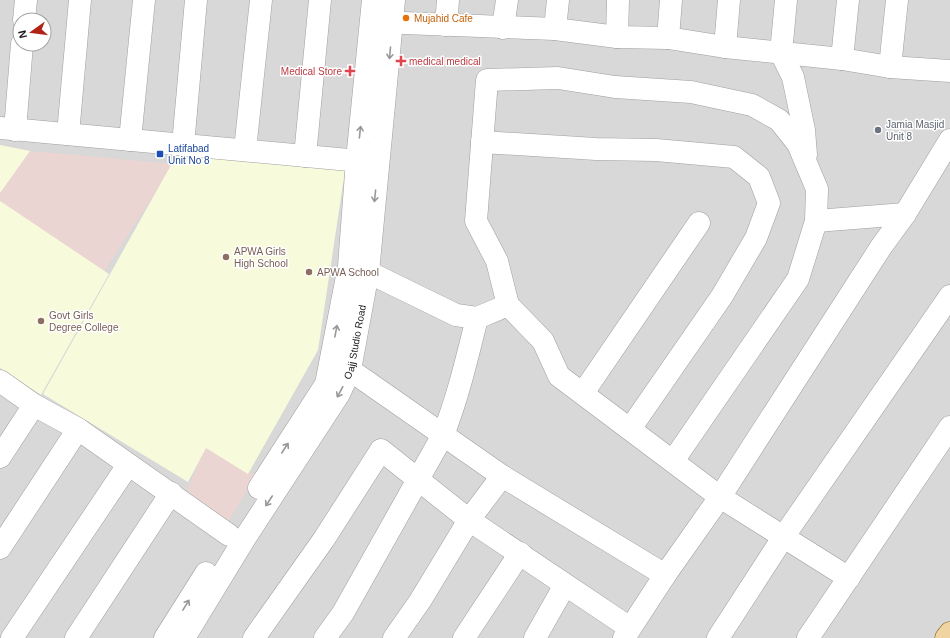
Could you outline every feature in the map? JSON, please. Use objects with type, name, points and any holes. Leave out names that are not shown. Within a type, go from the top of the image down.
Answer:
[{"type":"main road","points":[[946,638],[950,633]]},
{"type":"street","points":[[25,12],[26,0]]},
{"type":"street","points":[[68,134],[80,0]]},
{"type":"street","points":[[130,140],[144,0]]},
{"type":"street","points":[[182,145],[196,0]]},
{"type":"street","points":[[245,150],[261,0]]},
{"type":"street","points":[[305,156],[320,0]]},
{"type":"street","name":"Oajj Studio Road","points":[[184,638],[245,538],[339,394],[350,370],[368,272],[380,162],[382,23],[373,0]]},
{"type":"street","name":"Oajj Studio Road","points":[[165,638],[326,384],[349,266],[357,160],[382,23],[394,0]]},
{"type":"street","points":[[446,25],[448,0]]},
{"type":"street","points":[[503,28],[507,0]]},
{"type":"street","points":[[555,29],[558,0]]},
{"type":"street","points":[[617,37],[618,0]]},
{"type":"street","points":[[668,38],[671,0]]},
{"type":"street","points":[[725,46],[729,0]]},
{"type":"street","points":[[786,0],[782,53],[793,77],[804,130],[808,166]]},
{"type":"street","points":[[842,59],[848,0]]},
{"type":"street","points":[[890,67],[896,0]]},
{"type":"street","points":[[382,23],[555,29],[617,37],[668,38],[782,53],[842,59],[890,67],[950,71]]},
{"type":"street","points":[[21,52],[8,129],[380,162]]},
{"type":"street","points":[[673,462],[798,279],[816,221],[817,189],[798,144],[779,120],[752,105],[691,92],[615,87],[558,78],[487,80],[476,221],[497,261],[508,305],[543,341],[559,376],[630,429],[673,462],[720,497],[849,578]]},
{"type":"street","points":[[254,638],[324,539],[381,450],[419,478],[469,520],[520,553],[565,585],[627,633],[665,575],[720,497],[881,247],[905,214],[950,140]]},
{"type":"street","points":[[482,142],[596,149],[656,150],[734,157],[760,177],[769,203],[756,238],[722,296],[630,429]]},
{"type":"street","points":[[816,221],[905,214]]},
{"type":"street","points":[[583,394],[699,223]]},
{"type":"street","points":[[368,272],[456,315],[477,318],[508,305]]},
{"type":"street","points":[[718,638],[784,536],[950,296]]},
{"type":"street","points":[[325,638],[343,613],[443,435],[464,371],[477,318]]},
{"type":"street","points":[[350,370],[502,476],[665,575]]},
{"type":"street","points":[[0,381],[34,405],[78,429],[229,535]]},
{"type":"street","points":[[0,457],[34,405]]},
{"type":"street","points":[[808,638],[950,427]]},
{"type":"street","points":[[0,548],[78,429]]},
{"type":"street","points":[[12,638],[128,465]]},
{"type":"street","points":[[394,638],[420,602],[469,520],[502,476]]},
{"type":"street","points":[[76,638],[171,494]]},
{"type":"street","points":[[464,638],[520,553]]},
{"type":"street","points":[[535,638],[565,585]]},
{"type":"shaded area","points":[[0,0],[950,0],[950,638],[0,638]]},
{"type":"shaded area","points":[[0,145],[30,151],[0,193]]},
{"type":"shaded area","name":"APWA Girls High School","points":[[180,149],[346,164],[318,350],[248,474],[206,448],[188,482],[43,394]]},
{"type":"shaded area","points":[[30,151],[174,164],[104,272],[0,201],[0,193]]},
{"type":"shaded area","name":"Govt Girls Degree College","points":[[0,201],[109,274],[41,395],[0,368]]},
{"type":"shaded area","points":[[206,445],[256,476],[228,522],[187,491]]},
{"type":"place","name":"Mujahid Cafe","points":[[406,18]]},
{"type":"place","name":"medical medical","points":[[401,61]]},
{"type":"place","name":"Medical Store","points":[[350,71]]},
{"type":"place","name":"Jamia Masjid Unit 8","points":[[878,130]]},
{"type":"place","name":"Latifabad Unit No 8","points":[[160,154]]},
{"type":"place","name":"APWA Girls High School","points":[[226,257]]},
{"type":"place","name":"APWA School","points":[[309,272]]},
{"type":"place","name":"Govt Girls Degree College","points":[[41,321]]}]
